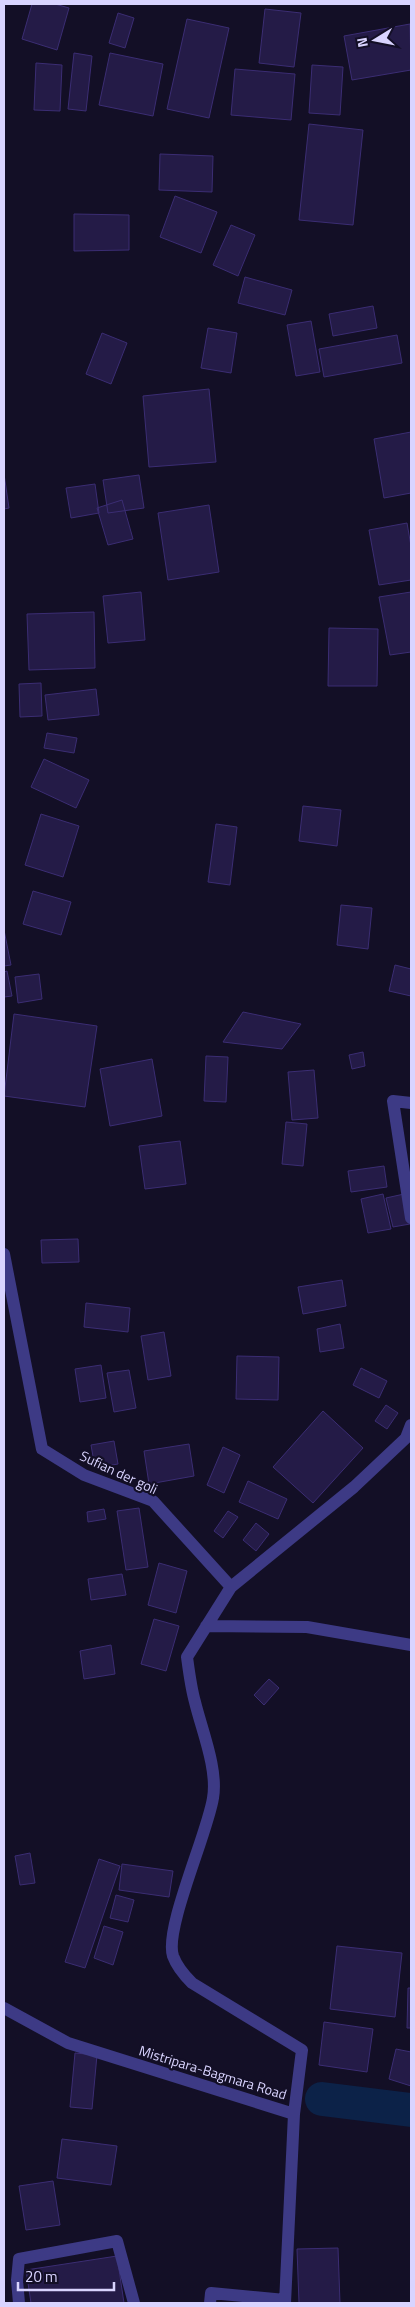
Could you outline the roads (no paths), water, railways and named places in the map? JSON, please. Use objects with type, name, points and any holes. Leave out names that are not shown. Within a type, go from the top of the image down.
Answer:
[{"type":"street","points":[[411,1103],[393,1101],[411,1218]]},
{"type":"street","name":"Sufian der goli","points":[[4,1254],[42,1449],[84,1475],[152,1501],[231,1587]]},
{"type":"street","points":[[294,2114],[302,2050],[192,1983],[179,1969],[172,1954],[180,1908],[213,1798],[210,1754],[194,1701],[186,1657],[231,1587],[354,1487],[409,1438],[411,1425]]},
{"type":"street","points":[[206,1626],[306,1627],[411,1645]]},
{"type":"street","name":"Mistripara-Bagmara Road","points":[[4,2008],[68,2043],[294,2114],[285,2302]]},
{"type":"street","points":[[19,2303],[17,2280],[19,2259],[117,2241],[134,2303]]},
{"type":"street","points":[[210,2303],[211,2293],[285,2302]]},
{"type":"waterway","points":[[322,2099],[411,2110]]}]
